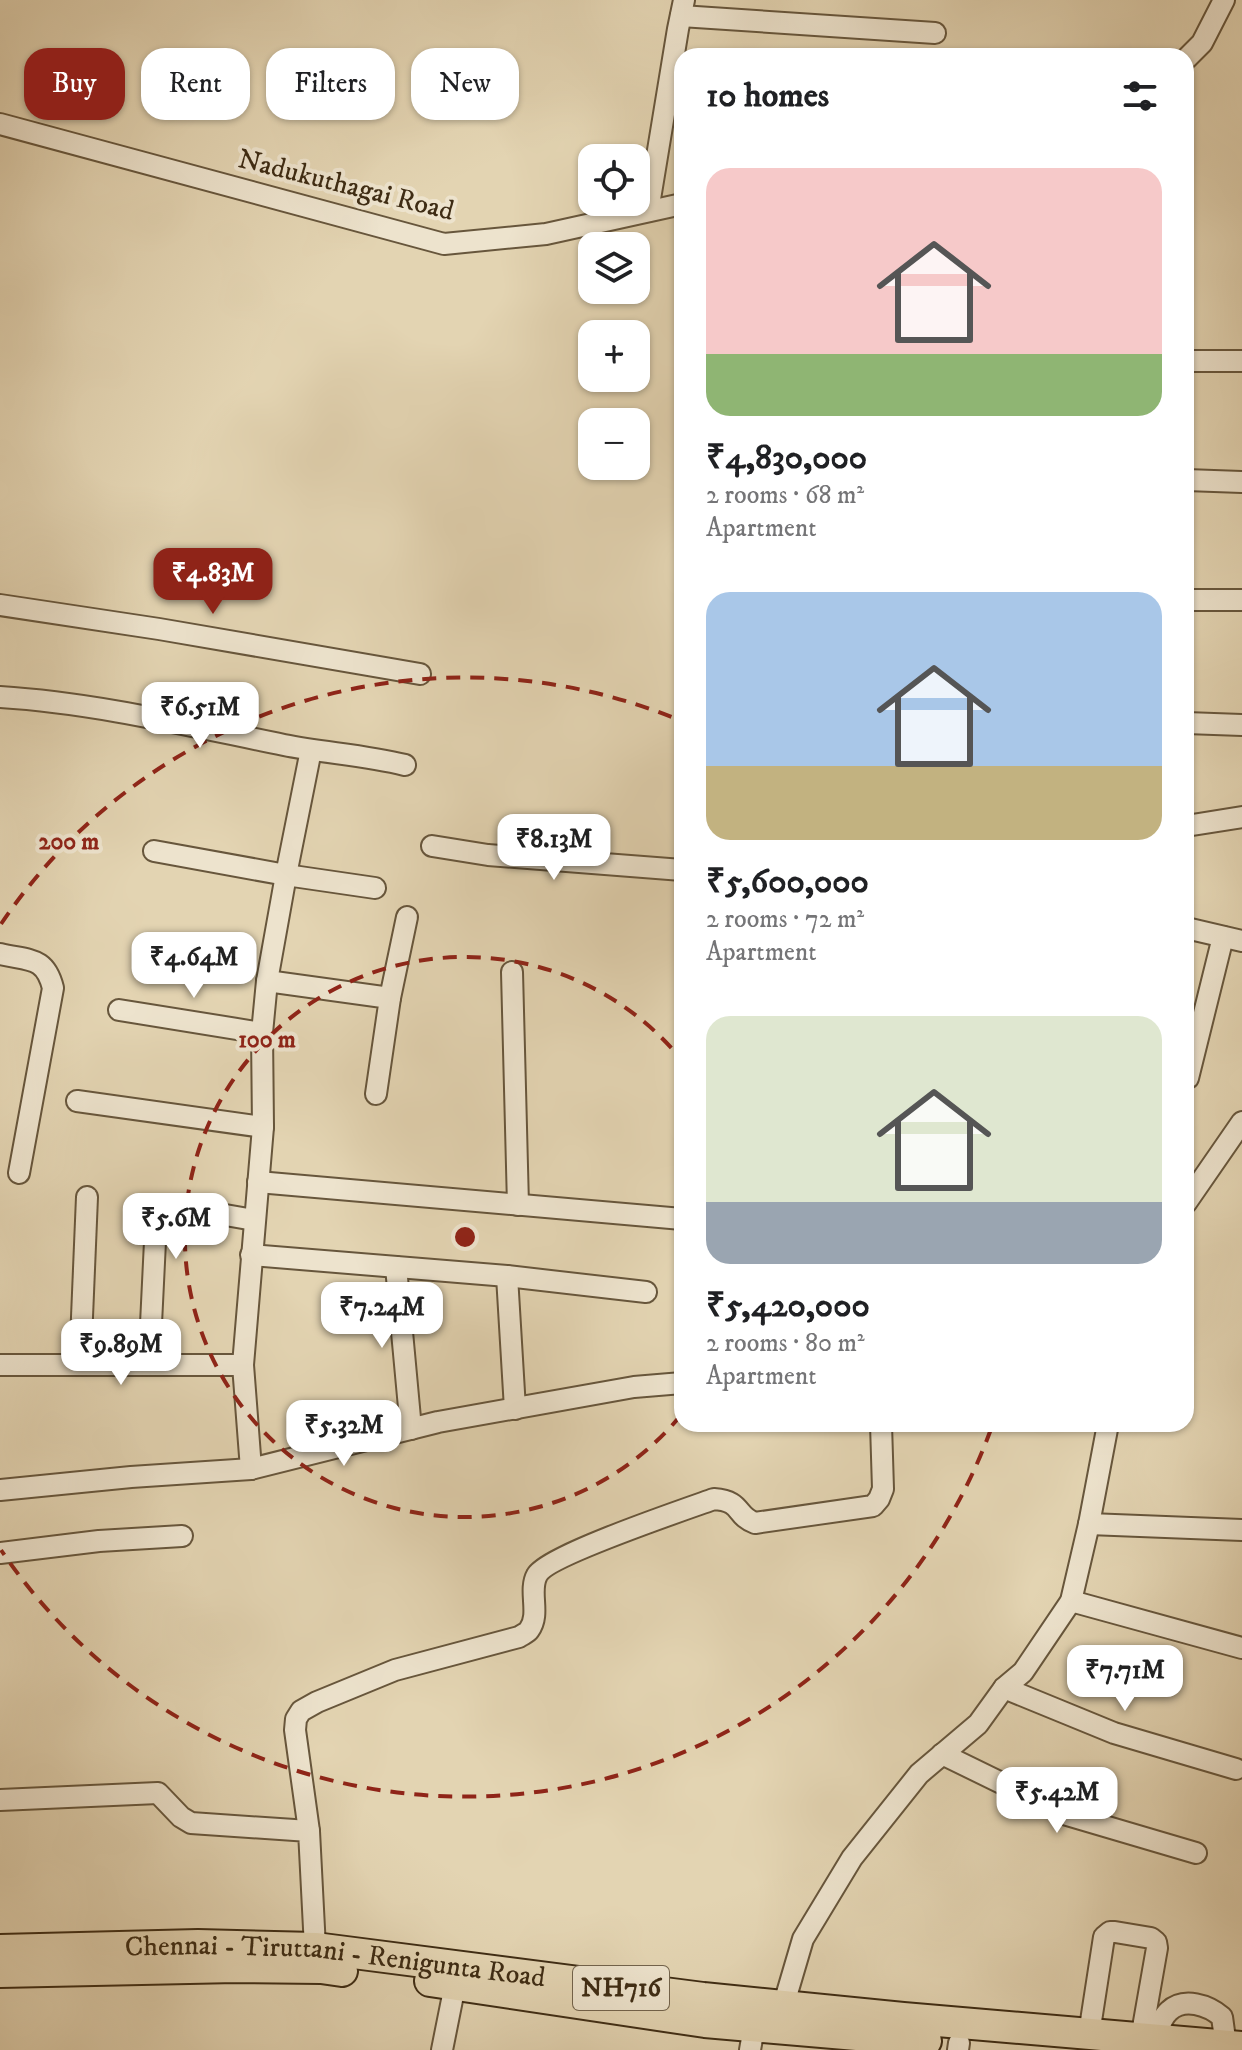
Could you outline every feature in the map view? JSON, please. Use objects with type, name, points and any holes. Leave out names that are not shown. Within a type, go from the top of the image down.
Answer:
[{"type":"highway","name":"Chennai - Tiruttani - Renigunta Road","points":[[0,1950],[198,1945],[318,1958],[504,1971],[600,1985],[766,2028],[1089,2034],[1234,2046]]},
{"type":"highway","name":"Chennai - Tiruttani - Renigunta Road","points":[[0,1972],[236,1967],[318,1958],[455,1985],[705,2022],[958,2047],[1043,2050]]},
{"type":"street","points":[[1194,51],[1202,43],[1224,0]]},
{"type":"street","points":[[675,48],[682,8],[935,33]]},
{"type":"street","points":[[650,199],[674,56]]},
{"type":"street","name":"Nadukuthagai Road","points":[[0,124],[444,244],[546,234],[626,216]]},
{"type":"street","name":"Nadukuthagai Road","points":[[650,211],[674,206]]},
{"type":"street","points":[[1194,361],[1242,361]]},
{"type":"street","points":[[1194,480],[1242,482]]},
{"type":"street","points":[[1194,600],[1242,600]]},
{"type":"street","points":[[0,605],[420,674]]},
{"type":"street","points":[[0,697],[133,715],[405,765]]},
{"type":"street","points":[[1194,723],[1242,725]]},
{"type":"street","points":[[251,1469],[243,1365],[263,1127],[262,1033],[267,981],[311,750]]},
{"type":"street","points":[[1194,825],[1242,817]]},
{"type":"street","points":[[432,846],[488,855],[674,869]]},
{"type":"street","points":[[154,851],[375,888]]},
{"type":"street","points":[[376,1094],[390,998],[407,917]]},
{"type":"street","points":[[1194,930],[1232,939],[1194,1059]]},
{"type":"street","points":[[0,954],[42,964],[50,974],[53,988],[19,1173]]},
{"type":"street","points":[[512,972],[518,1205]]},
{"type":"street","points":[[267,981],[390,998]]},
{"type":"street","points":[[119,1010],[262,1033]]},
{"type":"street","points":[[77,1101],[263,1127]]},
{"type":"street","points":[[1194,1191],[1242,1122]]},
{"type":"street","points":[[258,1182],[674,1218]]},
{"type":"street","points":[[80,1365],[87,1197]]},
{"type":"street","points":[[149,1365],[158,1208],[168,1205],[254,1220]]},
{"type":"street","points":[[251,1255],[507,1276],[646,1292]]},
{"type":"street","points":[[396,1267],[411,1429]]},
{"type":"street","points":[[507,1276],[515,1409]]},
{"type":"street","points":[[0,1365],[243,1365]]},
{"type":"street","points":[[0,1490],[251,1469],[438,1422],[634,1387],[674,1384]]},
{"type":"street","points":[[318,1958],[309,1831],[295,1730],[301,1711],[395,1670],[519,1637],[530,1629],[536,1576],[543,1568],[592,1544],[714,1499],[735,1505],[747,1520],[755,1523],[873,1506],[883,1489],[881,1432]]},
{"type":"street","points":[[766,2028],[803,1939],[852,1858],[919,1774],[978,1724],[1004,1688],[1023,1672],[1071,1601],[1106,1432]]},
{"type":"street","points":[[1089,1524],[1242,1530]]},
{"type":"street","points":[[0,1553],[99,1541],[182,1536]]},
{"type":"street","points":[[1071,1601],[1242,1648]]},
{"type":"street","points":[[1004,1688],[1114,1733],[1236,1769]]},
{"type":"street","points":[[942,1754],[1067,1815],[1196,1853]]},
{"type":"street","points":[[0,1800],[158,1793],[191,1823],[309,1831]]},
{"type":"street","points":[[1089,2034],[1104,1937],[1110,1932],[1151,1938],[1156,1942],[1148,2039]]},
{"type":"street","points":[[442,2050],[455,1985]]}]
